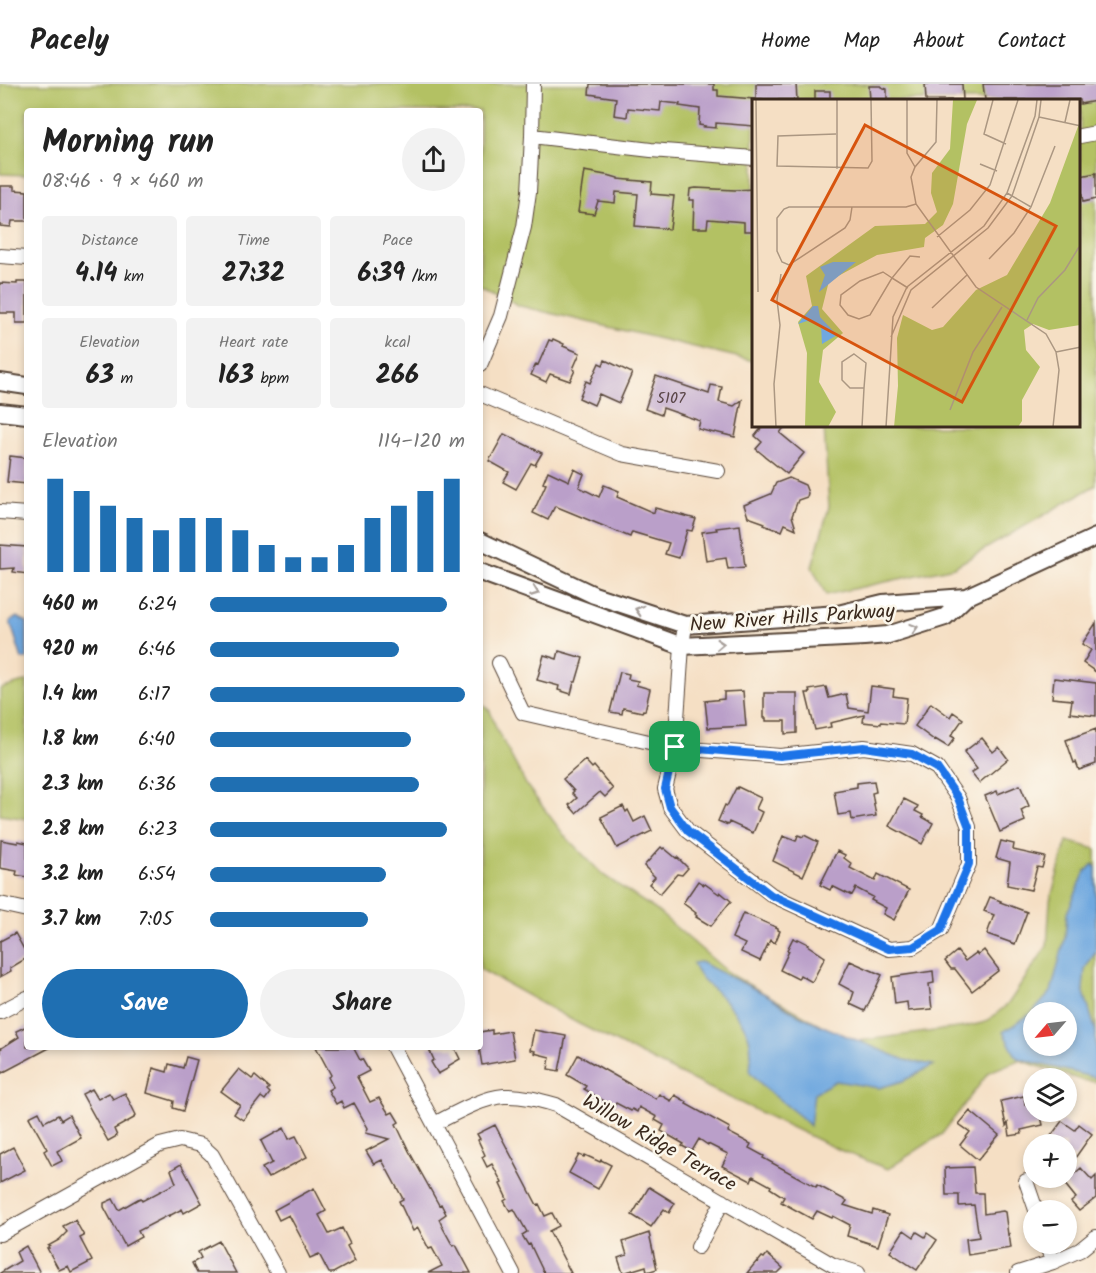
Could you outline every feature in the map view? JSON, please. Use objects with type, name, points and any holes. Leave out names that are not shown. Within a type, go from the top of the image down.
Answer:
[{"type":"street","points":[[483,358],[501,316],[524,227],[529,192],[533,84]]},
{"type":"street","points":[[1081,136],[1096,133]]},
{"type":"street","points":[[532,136],[651,150],[752,158]]},
{"type":"street","points":[[0,256],[24,258]]},
{"type":"street","points":[[0,382],[24,386]]},
{"type":"street","points":[[483,395],[622,454],[718,471]]},
{"type":"street","points":[[0,412],[24,415]]},
{"type":"street","points":[[0,512],[24,514]]},
{"type":"street","name":"New River Hills Parkway","points":[[483,573],[682,646],[864,638],[912,629],[945,617],[966,597],[1096,537]]},
{"type":"street","name":"New River Hills Parkway","points":[[483,542],[594,595],[685,625],[838,614],[884,603],[966,597]]},
{"type":"street","points":[[499,663],[523,713],[675,747],[780,756],[864,747],[912,754],[937,768],[958,798],[969,827],[969,864],[941,930],[913,947],[889,949],[771,895],[688,831],[670,807],[665,789],[675,747],[685,625]]},
{"type":"street","points":[[0,904],[24,909]]},
{"type":"street","points":[[0,1012],[24,1000]]},
{"type":"street","points":[[395,1050],[513,1273]]},
{"type":"street","name":"Willow Ridge Terrace","points":[[434,1124],[470,1106],[503,1096],[526,1097],[556,1105],[833,1265],[858,1273]]},
{"type":"street","points":[[0,1234],[160,1145],[180,1140],[201,1145],[212,1155],[278,1273]]},
{"type":"street","points":[[698,1247],[723,1201]]},
{"type":"street","points":[[1018,1273],[1053,1262],[1080,1250],[1096,1237]]},
{"type":"street","points":[[1050,1254],[1053,1262]]},
{"type":"green space","points":[[0,84],[1096,84],[1096,485],[954,567],[826,595],[812,567],[829,507],[824,428],[1081,428],[1081,99],[752,99],[752,361],[520,306],[483,287],[483,108],[24,108],[24,175],[0,174]]},
{"type":"green space","points":[[24,682],[24,819],[0,815],[0,689]]},
{"type":"green space","points":[[483,705],[490,711],[497,730],[527,786],[564,835],[603,875],[656,910],[730,974],[851,1042],[965,1027],[986,1022],[1008,1004],[1047,946],[1050,901],[1067,841],[1096,849],[1096,1082],[1077,1079],[1077,1068],[1044,1068],[1019,1060],[989,1072],[942,1134],[888,1169],[837,1149],[579,1024],[483,971]]},
{"type":"water","points":[[17,617],[24,620],[24,659],[22,659],[10,621]]},
{"type":"water","points":[[1093,864],[1096,868],[1096,951],[1085,969],[1083,989],[1096,1032],[1096,1078],[1077,1073],[1077,1068],[1056,1068],[1017,1058],[1003,1032],[1023,1019],[1023,1056],[1077,1056],[1077,1002],[1042,1002],[1051,992],[1065,938],[1067,913],[1085,872]]},
{"type":"water","points":[[700,962],[825,1027],[905,1060],[934,1065],[903,1081],[879,1088],[836,1081],[814,1093],[810,1126],[766,1089],[750,1072],[751,1050],[747,1032],[729,1006],[699,975],[693,963]]},
{"type":"building","points":[[590,84],[714,84],[714,90],[718,90],[718,96],[754,99],[752,99],[752,126],[716,123],[716,128],[704,127],[699,125],[700,109],[661,102],[660,111],[628,108],[627,117],[614,115],[616,98],[589,94]]},
{"type":"building","points":[[756,84],[796,84],[797,99],[756,99]]},
{"type":"building","points":[[925,84],[962,84],[963,99],[926,99]]},
{"type":"building","points":[[983,84],[1096,84],[1096,101],[1081,104],[1081,99],[985,99]]},
{"type":"building","points":[[869,86],[881,86],[887,89],[887,99],[870,99]]},
{"type":"building","points":[[815,91],[830,91],[830,99],[815,99]]},
{"type":"building","points":[[584,171],[618,179],[652,182],[651,194],[674,196],[670,229],[635,226],[638,194],[616,192],[615,203],[598,201],[594,214],[578,212]]},
{"type":"building","points":[[1096,173],[1096,199],[1083,202],[1081,176]]},
{"type":"building","points":[[0,186],[14,186],[14,190],[24,191],[24,221],[12,221],[11,227],[0,226]]},
{"type":"building","points":[[690,189],[752,189],[752,231],[744,231],[744,222],[708,219],[707,228],[693,228],[694,200],[689,200]]},
{"type":"building","points":[[17,282],[24,282],[24,323],[16,323],[16,313],[0,313],[0,283],[17,284]]},
{"type":"building","points":[[553,339],[580,353],[570,381],[550,374],[546,382],[531,375],[549,340]]},
{"type":"building","points":[[605,360],[632,373],[619,403],[599,394],[594,405],[579,398],[586,381],[590,383],[599,363],[603,365]]},
{"type":"building","points":[[656,376],[709,394],[711,385],[722,387],[719,402],[734,406],[742,400],[735,437],[698,429],[700,421],[663,408],[661,415],[645,409]]},
{"type":"building","points":[[761,428],[784,428],[780,433],[804,453],[787,474],[756,449],[762,442],[755,436]]},
{"type":"building","points":[[504,434],[542,453],[535,465],[531,463],[516,489],[503,482],[509,472],[489,461]]},
{"type":"building","points":[[10,456],[24,458],[24,484],[7,482]]},
{"type":"building","points":[[574,469],[584,474],[579,487],[599,497],[604,485],[619,491],[617,497],[654,513],[655,508],[696,519],[692,531],[687,530],[679,558],[665,554],[669,543],[632,532],[630,537],[555,506],[548,520],[533,513],[546,484],[543,483],[548,471],[569,481]]},
{"type":"building","points":[[789,478],[805,485],[808,493],[807,497],[798,500],[792,516],[796,529],[785,524],[782,531],[774,529],[748,517],[744,505],[771,494],[776,483]]},
{"type":"building","points":[[740,525],[745,567],[728,569],[726,558],[706,561],[702,532]]},
{"type":"building","points":[[0,545],[24,547],[24,574],[13,572],[14,568],[0,569]]},
{"type":"building","points":[[1096,623],[1096,672],[1083,663],[1091,650],[1082,644]]},
{"type":"building","points":[[559,651],[583,658],[571,694],[558,690],[559,686],[537,680],[544,655],[557,659]]},
{"type":"building","points":[[620,672],[629,674],[628,679],[638,681],[636,685],[650,689],[645,711],[623,708],[622,714],[610,712]]},
{"type":"building","points":[[1054,678],[1096,683],[1096,716],[1070,713],[1072,700],[1052,698]]},
{"type":"building","points":[[871,686],[894,689],[893,696],[907,698],[904,724],[863,722],[864,715],[830,723],[831,727],[815,730],[806,693],[810,693],[809,690],[826,687],[829,698],[846,694],[849,708],[868,711]]},
{"type":"building","points":[[743,691],[746,726],[708,728],[705,701],[724,699],[724,692]]},
{"type":"building","points":[[764,693],[797,693],[797,733],[785,734],[785,721],[766,721]]},
{"type":"building","points":[[931,703],[950,717],[953,712],[963,719],[951,736],[955,738],[948,747],[915,726]]},
{"type":"building","points":[[1096,729],[1096,764],[1079,770],[1076,762],[1074,763],[1066,740]]},
{"type":"building","points":[[982,738],[993,752],[999,747],[1008,759],[979,783],[971,773],[977,769],[964,752]]},
{"type":"building","points":[[585,760],[592,768],[594,766],[613,789],[605,797],[600,792],[576,813],[569,805],[577,798],[563,779]]},
{"type":"building","points":[[874,781],[876,792],[872,793],[876,816],[852,820],[851,813],[838,815],[834,791],[857,787],[857,783]]},
{"type":"building","points":[[1020,785],[1029,806],[1021,810],[1025,821],[1000,832],[985,796],[997,791],[998,794]]},
{"type":"building","points":[[738,787],[761,798],[756,809],[762,812],[753,833],[729,822],[728,825],[718,821],[725,805],[727,806]]},
{"type":"building","points":[[904,799],[918,806],[915,811],[933,823],[922,844],[889,826]]},
{"type":"building","points":[[623,806],[626,812],[628,810],[634,822],[645,816],[652,831],[617,848],[601,817]]},
{"type":"building","points":[[798,835],[803,837],[804,835],[818,842],[803,876],[773,861],[783,836],[796,841]]},
{"type":"building","points":[[1,840],[24,842],[24,876],[16,875],[17,871],[0,868]]},
{"type":"building","points":[[1001,841],[1014,844],[1013,850],[1045,857],[1042,868],[1037,867],[1031,890],[1007,885],[1010,862],[996,858]]},
{"type":"building","points":[[661,847],[677,857],[688,868],[682,875],[677,874],[660,894],[649,884],[655,877],[644,866]]},
{"type":"building","points":[[837,851],[845,855],[844,858],[852,864],[850,868],[875,881],[878,874],[909,890],[894,920],[883,914],[886,908],[871,900],[873,897],[856,888],[850,895],[832,886],[830,890],[820,885]]},
{"type":"building","points":[[698,881],[719,894],[720,892],[731,901],[711,926],[696,917],[696,913],[683,903]]},
{"type":"building","points":[[990,897],[1027,912],[1015,944],[987,934],[994,915],[984,911]]},
{"type":"building","points":[[743,913],[778,928],[780,931],[775,943],[770,940],[760,961],[741,952],[745,944],[732,938]]},
{"type":"building","points":[[15,933],[24,950],[24,960],[0,977],[0,941]]},
{"type":"building","points":[[793,938],[808,944],[825,957],[812,982],[800,975],[798,979],[780,970]]},
{"type":"building","points":[[984,950],[999,970],[972,991],[955,969],[951,969],[945,961],[957,951],[965,961]]},
{"type":"building","points":[[850,961],[882,975],[865,1011],[850,1004],[854,992],[839,984]]},
{"type":"building","points":[[933,971],[934,983],[929,984],[932,1009],[908,1011],[907,1002],[895,1004],[892,977]]},
{"type":"building","points":[[24,1027],[24,1050],[45,1050],[0,1074],[0,1049],[19,1037],[16,1031]]},
{"type":"building","points":[[492,1030],[492,1034],[510,1031],[515,1059],[482,1065],[480,1050],[483,1050],[483,1032]]},
{"type":"building","points":[[534,1030],[566,1036],[559,1071],[548,1069],[550,1057],[530,1050]]},
{"type":"building","points":[[318,1050],[355,1050],[360,1060],[362,1059],[369,1071],[357,1077],[370,1102],[379,1098],[389,1114],[393,1112],[399,1122],[396,1124],[409,1151],[446,1214],[439,1219],[443,1228],[453,1246],[456,1245],[471,1273],[428,1273],[442,1266],[432,1248],[429,1249],[418,1228],[413,1231],[399,1201],[403,1199],[382,1160],[374,1164],[366,1151],[389,1139],[366,1133],[368,1128],[354,1103],[344,1108],[341,1101],[336,1104],[328,1090],[333,1087],[328,1077],[331,1075]]},
{"type":"building","points":[[429,1050],[456,1050],[460,1059],[438,1074],[431,1062],[434,1060]]},
{"type":"building","points":[[578,1055],[656,1099],[659,1094],[671,1101],[675,1095],[687,1102],[686,1104],[730,1128],[728,1132],[751,1144],[749,1148],[764,1156],[763,1158],[847,1201],[844,1205],[872,1214],[873,1210],[888,1215],[878,1246],[847,1236],[850,1225],[833,1216],[832,1218],[817,1211],[812,1219],[781,1202],[784,1197],[770,1188],[771,1186],[753,1176],[751,1181],[722,1166],[728,1154],[699,1139],[692,1151],[661,1131],[664,1125],[655,1120],[657,1117],[639,1107],[637,1112],[616,1103],[614,1107],[584,1089],[586,1086],[567,1075]]},
{"type":"building","points":[[186,1057],[197,1060],[183,1111],[173,1108],[174,1101],[147,1093],[153,1068],[167,1072],[169,1064],[183,1068]]},
{"type":"building","points":[[239,1069],[252,1079],[255,1076],[269,1088],[267,1090],[270,1093],[265,1100],[261,1097],[243,1120],[234,1114],[240,1105],[221,1091]]},
{"type":"building","points":[[92,1089],[98,1099],[109,1093],[113,1099],[125,1093],[136,1115],[114,1129],[117,1136],[108,1141],[82,1094]]},
{"type":"building","points":[[1023,1096],[1023,1122],[1042,1122],[1043,1125],[1021,1130],[1022,1134],[1010,1136],[1001,1101]]},
{"type":"building","points":[[970,1111],[999,1135],[978,1160],[960,1145],[970,1132],[959,1124]]},
{"type":"building","points":[[39,1112],[44,1122],[58,1115],[61,1120],[69,1115],[81,1138],[57,1151],[62,1161],[52,1166],[44,1151],[47,1149],[29,1117]]},
{"type":"building","points":[[1063,1122],[1075,1130],[1079,1124],[1092,1134],[1077,1155],[1077,1134],[1052,1134]]},
{"type":"building","points":[[495,1125],[537,1205],[539,1204],[545,1216],[552,1213],[559,1226],[549,1231],[571,1273],[544,1273],[530,1244],[528,1245],[522,1235],[527,1232],[514,1209],[510,1211],[504,1201],[507,1199],[500,1184],[502,1183],[492,1164],[487,1167],[482,1157],[485,1155],[477,1134]]},
{"type":"building","points":[[284,1128],[289,1139],[296,1136],[307,1157],[268,1178],[262,1168],[272,1163],[261,1141]]},
{"type":"building","points":[[13,1147],[25,1170],[0,1183],[0,1154]]},
{"type":"building","points":[[579,1155],[611,1165],[598,1189],[569,1173]]},
{"type":"building","points":[[181,1164],[202,1203],[184,1213],[182,1209],[138,1231],[141,1237],[125,1246],[104,1203],[113,1199],[119,1210],[138,1199],[141,1198],[142,1201],[176,1183],[171,1170]]},
{"type":"building","points":[[973,1167],[975,1193],[983,1193],[984,1214],[1005,1212],[1011,1248],[968,1255],[966,1239],[979,1237],[974,1205],[959,1206],[959,1195],[946,1195],[945,1168]]},
{"type":"building","points":[[1081,1168],[1092,1180],[1096,1176],[1096,1198],[1079,1211],[1077,1200],[1074,1200],[1076,1198],[1068,1188],[1077,1188],[1077,1172]]},
{"type":"building","points":[[649,1187],[675,1203],[669,1213],[664,1209],[651,1227],[632,1215]]},
{"type":"building","points":[[314,1188],[326,1211],[319,1215],[329,1234],[342,1228],[350,1244],[347,1246],[355,1261],[333,1273],[329,1273],[319,1254],[310,1258],[289,1215],[279,1220],[274,1210]]},
{"type":"building","points":[[75,1220],[84,1236],[80,1238],[92,1261],[71,1272],[68,1266],[59,1270],[47,1248],[67,1232],[63,1226]]},
{"type":"building","points":[[904,1230],[914,1237],[917,1232],[925,1237],[927,1233],[937,1240],[917,1270],[890,1252]]},
{"type":"building","points":[[649,1233],[657,1269],[647,1272],[646,1266],[623,1273],[618,1258],[627,1255],[623,1242]]},
{"type":"building","points":[[219,1241],[236,1273],[197,1273],[192,1263],[201,1258],[198,1252]]},
{"type":"building","points":[[26,1246],[40,1273],[0,1273],[20,1261],[16,1252]]},
{"type":"building","points":[[767,1254],[783,1268],[778,1273],[747,1273],[757,1261]]},
{"type":"route","points":[[675,747],[780,756],[864,747],[912,754],[937,768],[958,798],[969,827],[969,864],[941,930],[913,947],[889,949],[771,895],[688,831],[670,807],[665,789],[675,747]]}]
